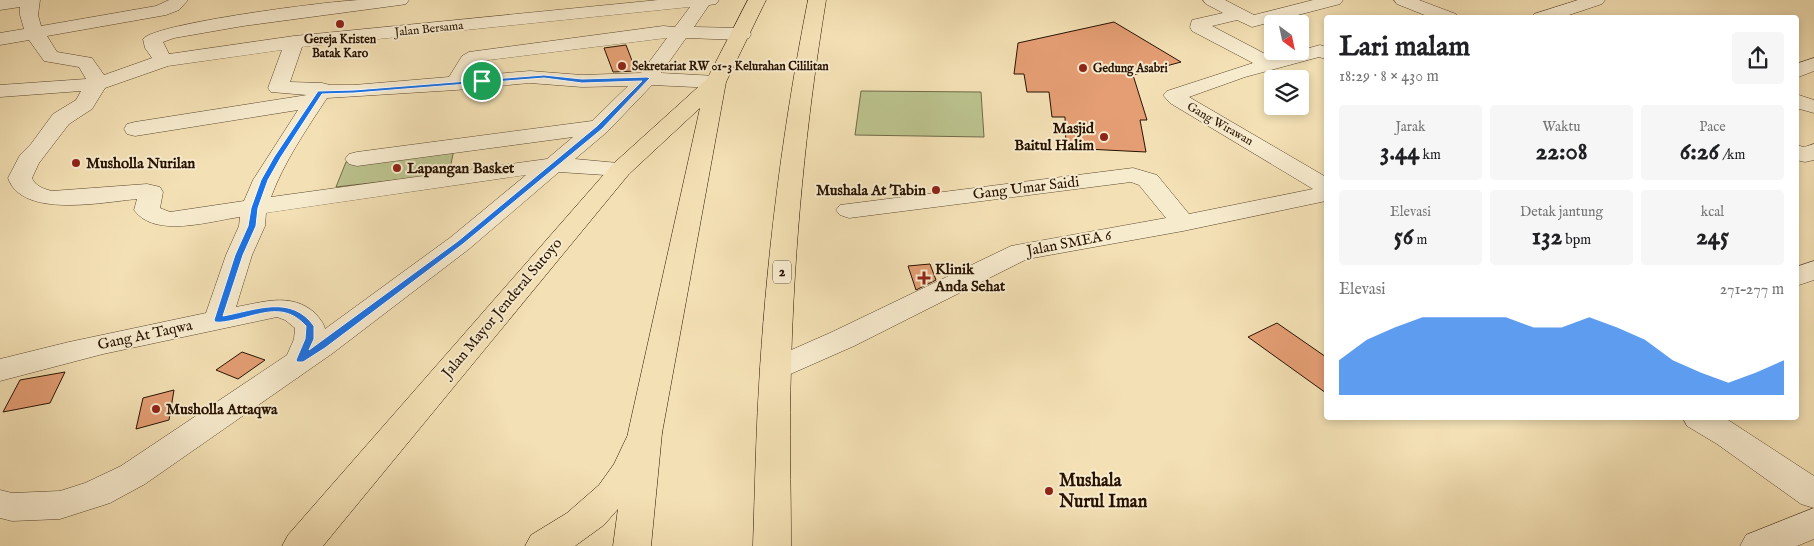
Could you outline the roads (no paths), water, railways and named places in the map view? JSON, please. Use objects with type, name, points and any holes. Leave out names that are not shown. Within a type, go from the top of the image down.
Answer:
[{"type":"highway","name":"Jalan Mayor Jenderal Sutoyo","points":[[632,546],[645,433],[716,82],[742,34],[757,0]]},
{"type":"highway","name":"2","points":[[772,546],[775,368],[790,184],[803,76],[817,0]]},
{"type":"highway","name":"Jalan Mayor Jenderal Sutoyo","points":[[309,536],[621,169],[716,82]]},
{"type":"highway","points":[[544,546],[566,534],[603,505],[627,472],[645,433]]},
{"type":"street","points":[[0,5],[29,0],[28,6],[32,27],[51,56],[85,62],[93,72],[98,84]]},
{"type":"street","points":[[32,27],[160,11],[173,6],[179,0]]},
{"type":"street","points":[[164,61],[155,48],[153,39],[157,36],[244,20],[364,2],[400,0]]},
{"type":"street","points":[[0,504],[12,507],[60,505],[97,493],[133,475],[322,346],[460,243],[599,127],[647,78],[704,0]]},
{"type":"street","name":"Jalan Bersama","points":[[98,84],[127,72],[164,61],[294,42],[401,32],[549,8],[710,0]]},
{"type":"street","points":[[1212,0],[1246,17]]},
{"type":"street","points":[[1272,65],[1199,27],[1200,24],[1334,0]]},
{"type":"street","points":[[1403,0],[1442,15]]},
{"type":"street","points":[[1549,15],[1596,0]]},
{"type":"street","points":[[353,35],[358,15],[364,2]]},
{"type":"street","points":[[0,39],[32,27],[69,9]]},
{"type":"street","points":[[456,84],[469,60],[476,56],[663,32],[742,34]]},
{"type":"street","points":[[218,320],[239,255],[252,226],[254,208],[265,180],[277,157],[322,89],[278,88],[294,42]]},
{"type":"street","name":"Gang Wirawan","points":[[1324,52],[1320,51],[1238,73],[1174,95],[1177,99],[1324,186]]},
{"type":"street","points":[[1799,71],[1814,64]]},
{"type":"street","points":[[135,129],[316,96],[354,91],[537,76],[582,81],[647,78],[716,82]]},
{"type":"street","points":[[0,91],[98,84]]},
{"type":"street","points":[[98,84],[84,104],[61,119],[39,149],[28,160],[20,178],[20,182],[26,189],[41,196],[52,198],[147,191],[151,192],[147,210],[153,216],[168,220],[435,180],[552,166],[621,169]]},
{"type":"street","points":[[1799,101],[1814,107]]},
{"type":"street","points":[[357,159],[599,127]]},
{"type":"street","name":"Gang Umar Saidi","points":[[849,210],[1133,175],[1148,180],[1182,223]]},
{"type":"street","name":"Jalan SMEA 6","points":[[775,368],[843,339],[1020,252],[1182,223],[1324,194]]},
{"type":"street","points":[[1799,276],[1814,269]]},
{"type":"street","name":"Gang At Taqwa","points":[[0,370],[85,347],[166,329],[278,308],[292,311],[301,316],[310,326],[309,339],[300,360]]},
{"type":"street","points":[[1702,420],[1814,494]]},
{"type":"street","points":[[1760,546],[1814,522]]},
{"type":"place","name":"Gereja Kristen Batak Karo","points":[[340,24]]},
{"type":"place","name":"Sekretariat RW 01-3 Kelurahan Cililitan","points":[[622,66]]},
{"type":"place","name":"Gedung Asabri","points":[[1083,68]]},
{"type":"place","name":"Masjid Baitul Halim","points":[[1104,137]]},
{"type":"place","name":"Musholla Nurilan","points":[[76,163]]},
{"type":"place","name":"Lapangan Basket","points":[[397,168]]},
{"type":"place","name":"Mushala At Tabin","points":[[936,190]]},
{"type":"place","name":"Klinik Anda Sehat","points":[[924,278]]},
{"type":"place","name":"Musholla Attaqwa","points":[[156,409]]},
{"type":"place","name":"Mushala Nurul Iman","points":[[1049,491]]}]
